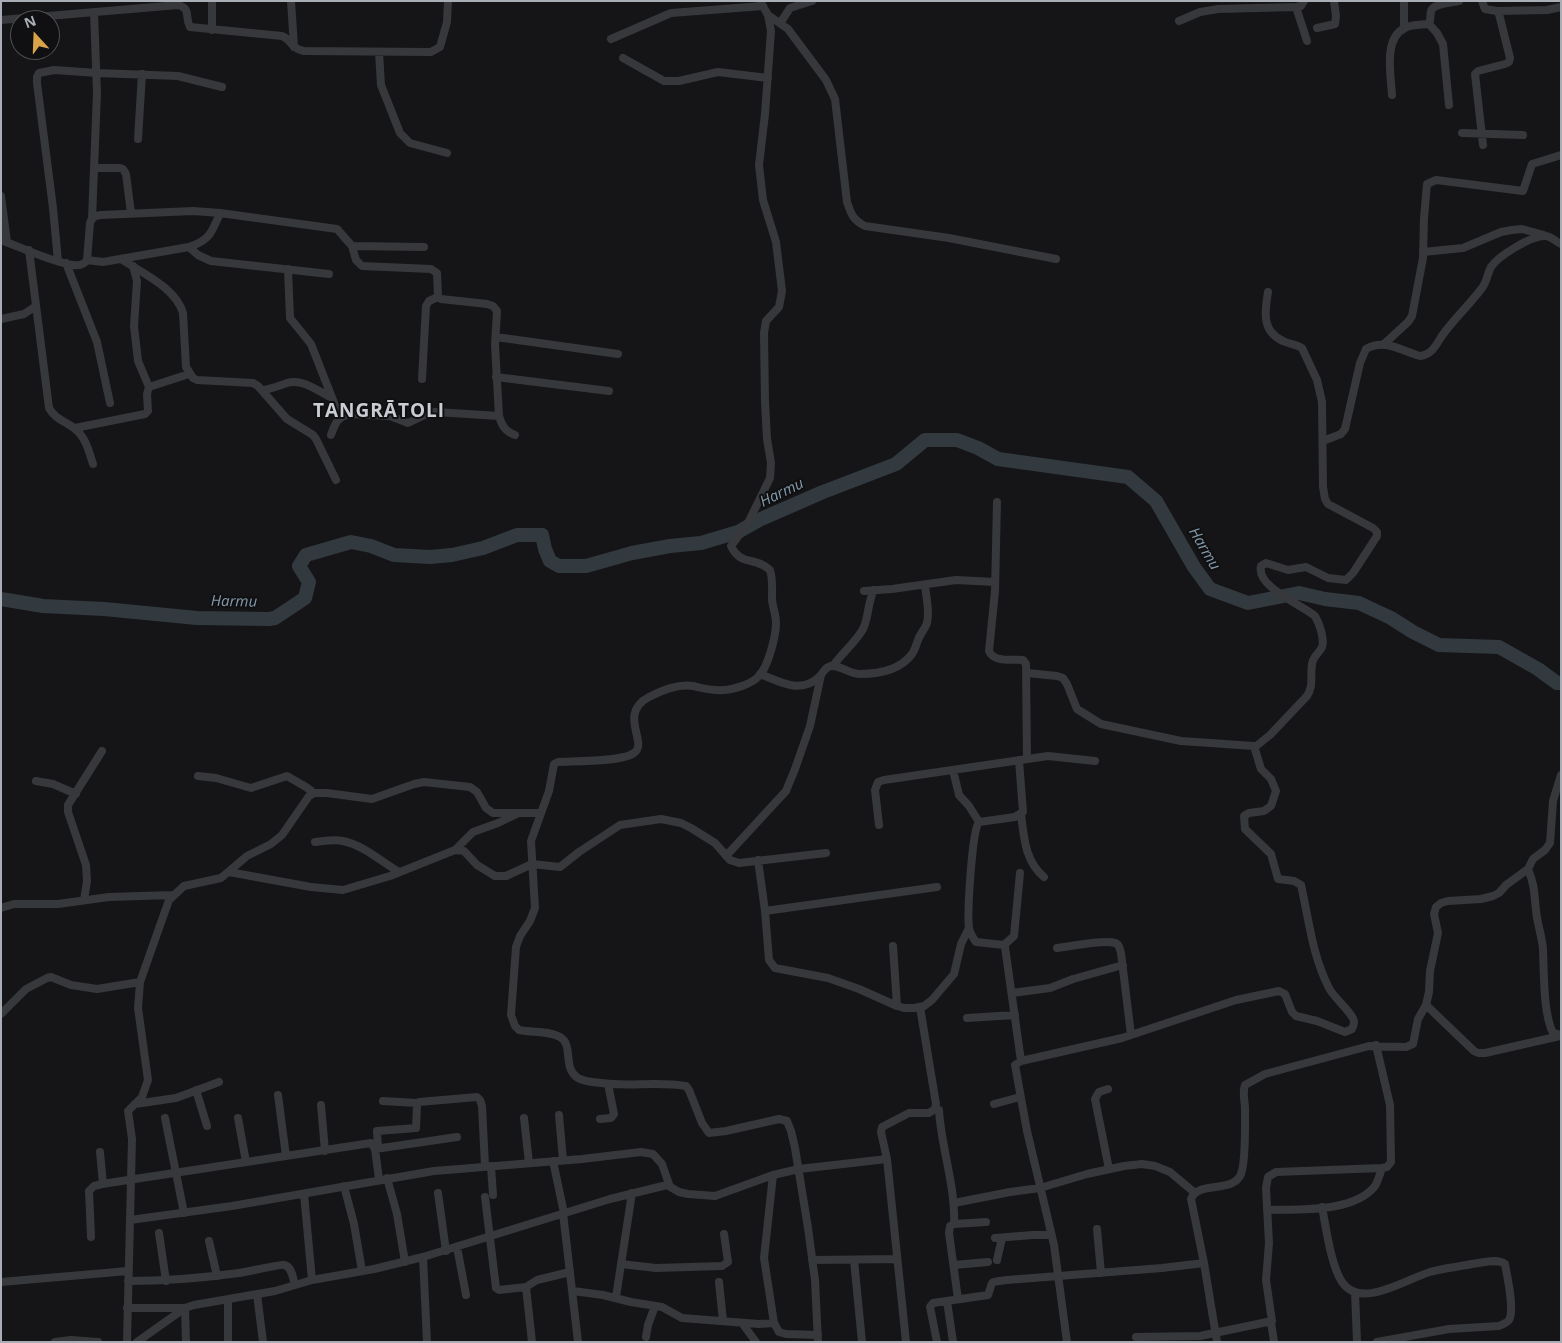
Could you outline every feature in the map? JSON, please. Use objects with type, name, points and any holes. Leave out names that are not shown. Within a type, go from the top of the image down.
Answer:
[{"type":"street","points":[[212,1],[212,30]]},
{"type":"street","points":[[291,1],[294,48]]},
{"type":"street","points":[[1,20],[178,5],[187,10],[187,22],[190,27],[282,36],[294,48],[304,51],[431,52],[440,47],[446,22],[448,1]]},
{"type":"street","points":[[781,22],[790,8],[812,1]]},
{"type":"street","points":[[1179,21],[1213,9],[1296,7],[1301,6],[1304,1]]},
{"type":"street","points":[[1317,28],[1334,24],[1336,16],[1334,1]]},
{"type":"street","points":[[1404,1],[1404,28]]},
{"type":"street","points":[[1429,24],[1431,21],[1431,11],[1436,6],[1460,1]]},
{"type":"street","points":[[1482,1],[1486,9],[1497,11],[1547,10],[1561,7]]},
{"type":"street","points":[[611,39],[671,14],[762,4],[768,15],[771,31],[759,165],[766,211],[776,242],[782,291],[779,307],[766,321],[764,333],[765,402],[771,470],[748,523],[732,546],[740,558],[769,568],[771,572],[775,628],[771,648],[760,674],[749,682],[725,690],[676,686],[643,701],[636,707],[634,715],[638,745],[636,752],[625,757],[558,762],[554,764],[548,791],[531,841],[536,898],[535,908],[516,947],[511,1015],[514,1024],[520,1030],[560,1037],[566,1044],[569,1065],[577,1077],[588,1082],[686,1086],[702,1124],[710,1133],[726,1132],[779,1119],[785,1120],[791,1131],[799,1170],[812,1260],[818,1338],[779,1332],[774,1323],[764,1258],[773,1175]]},
{"type":"street","points":[[1296,7],[1306,41]]},
{"type":"street","points":[[1483,145],[1475,74],[1478,71],[1505,64],[1509,62],[1510,58],[1497,11]]},
{"type":"street","points":[[1,196],[4,241],[62,262],[85,264],[92,219],[94,168],[97,73],[94,12]]},
{"type":"street","points":[[768,15],[781,22],[788,29],[832,90],[835,99],[847,202],[850,213],[857,222],[865,226],[949,238],[1056,258]]},
{"type":"street","points":[[1392,94],[1390,51],[1394,38],[1404,28],[1429,24]]},
{"type":"street","points":[[1429,24],[1443,44],[1449,104]]},
{"type":"street","points":[[379,52],[382,90],[404,139],[410,143],[448,153]]},
{"type":"street","points":[[623,58],[664,81],[718,72],[768,78]]},
{"type":"street","points":[[110,404],[98,342],[62,262],[37,77],[39,73],[54,70],[178,76],[222,88]]},
{"type":"street","points":[[138,139],[142,74]]},
{"type":"street","points":[[1462,133],[1523,135]]},
{"type":"street","points":[[1384,344],[1412,316],[1423,252],[1427,184],[1436,180],[1523,191],[1532,164],[1561,155]]},
{"type":"street","points":[[94,168],[123,169],[126,174],[131,213]]},
{"type":"street","points":[[92,219],[95,216],[101,215],[178,211],[220,213],[333,227],[341,232],[352,246],[356,260],[362,266],[435,271],[438,278],[438,297]]},
{"type":"street","points":[[87,260],[98,263],[200,244],[209,236],[220,213]]},
{"type":"street","points":[[1423,252],[1463,248],[1501,232],[1522,229],[1547,236],[1561,244]]},
{"type":"street","points":[[1323,441],[1341,434],[1345,429],[1360,362],[1365,350],[1370,346],[1384,344],[1420,356],[1428,354],[1481,289],[1490,269],[1496,262],[1527,241],[1538,236],[1547,236]]},
{"type":"street","points":[[352,246],[424,247]]},
{"type":"street","points":[[189,247],[198,255],[211,261],[329,274]]},
{"type":"street","points":[[29,250],[49,408],[52,414],[59,420],[75,428],[87,444],[93,464]]},
{"type":"street","points":[[122,259],[169,290],[181,307],[188,374],[197,380],[253,383],[263,390],[287,420],[316,439],[336,480]]},
{"type":"street","points":[[75,428],[145,414],[148,411],[147,390],[149,387],[138,361],[134,326],[137,281],[133,266]]},
{"type":"street","points":[[288,269],[290,318],[310,344],[340,418]]},
{"type":"street","points":[[1255,747],[1304,700],[1311,689],[1313,658],[1322,647],[1322,638],[1316,618],[1310,612],[1277,592],[1260,573],[1260,568],[1266,563],[1288,570],[1306,567],[1328,578],[1346,580],[1377,538],[1375,530],[1326,501],[1323,490],[1322,402],[1319,387],[1302,348],[1282,340],[1269,330],[1265,311],[1268,292]]},
{"type":"street","points":[[422,379],[426,306],[429,301],[438,297],[492,306],[497,311],[496,378],[499,416],[507,432],[515,435]]},
{"type":"street","points":[[1,319],[16,317],[36,306]]},
{"type":"street","points":[[496,337],[618,354]]},
{"type":"street","points":[[149,387],[188,374]]},
{"type":"street","points":[[496,378],[608,391]]},
{"type":"street","points":[[263,390],[272,389],[289,382],[301,382],[332,398]]},
{"type":"street","points":[[331,435],[335,423],[340,418],[349,414],[390,416],[408,422],[435,412],[499,416]]},
{"type":"street","points":[[997,502],[995,582],[990,651],[991,656],[996,659],[1023,660],[1026,664],[1023,760],[1024,806],[1021,814],[1025,845],[1029,858],[1036,870],[1044,878]]},
{"type":"street","points":[[864,591],[956,580],[995,582]]},
{"type":"street","points":[[833,666],[851,673],[877,673],[900,664],[911,655],[926,626],[926,585]]},
{"type":"street","points":[[760,674],[796,687],[812,683],[825,669],[833,666],[864,627],[869,600],[874,590]]},
{"type":"street","points":[[1026,673],[1063,678],[1077,709],[1101,724],[1181,742],[1247,744],[1255,747],[1262,769],[1271,780],[1276,791],[1271,806],[1264,811],[1249,813],[1244,816],[1245,829],[1271,854],[1278,879],[1294,881],[1301,885],[1314,950],[1334,998],[1352,1017],[1354,1022],[1352,1029],[1341,1032],[1296,1016],[1292,1012],[1285,994],[1279,991],[1236,1000],[1132,1035],[1021,1061],[1014,1068],[1051,1236],[1067,1342]]},
{"type":"street","points":[[726,856],[786,791],[796,769],[810,726],[821,675]]},
{"type":"street","points":[[84,900],[87,881],[86,865],[68,812],[69,802],[76,794],[102,751]]},
{"type":"street","points":[[879,825],[875,790],[878,782],[1048,756],[1095,761]]},
{"type":"street","points":[[953,770],[959,795],[979,822]]},
{"type":"street","points":[[198,776],[216,778],[252,788],[286,776],[314,793]]},
{"type":"street","points":[[1217,1342],[1204,1263],[1191,1202],[1195,1192],[1226,1185],[1237,1179],[1241,1174],[1245,1116],[1244,1090],[1246,1084],[1265,1074],[1376,1045],[1401,1047],[1413,1044],[1418,1019],[1426,1004],[1432,956],[1438,933],[1434,914],[1436,908],[1440,903],[1448,901],[1481,899],[1493,896],[1528,869],[1533,859],[1545,850],[1550,843],[1553,801],[1561,776]]},
{"type":"street","points":[[36,781],[53,784],[76,794]]},
{"type":"street","points":[[127,1342],[132,1180],[132,1139],[128,1111],[142,1097],[148,1077],[138,1008],[140,982],[164,914],[173,895],[184,886],[214,880],[229,872],[247,856],[272,844],[282,835],[304,802],[314,793],[372,799],[424,782],[470,787],[477,792],[486,808],[494,813],[540,813]]},
{"type":"street","points":[[229,872],[311,887],[342,890],[354,888],[455,850],[473,832],[498,824],[521,812]]},
{"type":"street","points":[[1020,873],[1014,936],[1004,945],[976,942],[969,928],[971,866],[975,828],[979,822],[1015,817],[1021,814]]},
{"type":"street","points":[[455,850],[464,851],[476,865],[495,876],[506,876],[532,864],[560,867],[620,825],[661,819],[681,822],[692,828],[715,843],[730,860],[739,863],[826,853]]},
{"type":"street","points":[[315,842],[336,840],[345,842],[361,848],[399,872]]},
{"type":"street","points":[[758,860],[766,911],[769,960],[775,968],[828,978],[907,1009],[920,1007],[932,1000],[954,974],[961,944],[969,928]]},
{"type":"street","points":[[1528,869],[1536,895],[1536,910],[1543,947],[1545,995],[1551,1026],[1554,1033],[1561,1035]]},
{"type":"street","points":[[766,911],[937,887]]},
{"type":"street","points":[[1,908],[14,904],[58,904],[84,900],[173,895]]},
{"type":"street","points":[[1057,948],[1114,942],[1120,948],[1132,1035]]},
{"type":"street","points":[[1004,945],[1021,1061]]},
{"type":"street","points":[[894,946],[897,1006]]},
{"type":"street","points":[[1012,993],[1050,988],[1073,979],[1123,965]]},
{"type":"street","points":[[1,1014],[26,988],[51,977],[71,985],[98,989],[140,982]]},
{"type":"street","points":[[1426,1004],[1478,1053],[1486,1053],[1561,1035]]},
{"type":"street","points":[[906,1342],[887,1159],[881,1132],[882,1127],[908,1113],[929,1113],[933,1112],[936,1107],[920,1007]]},
{"type":"street","points":[[967,1018],[1014,1014]]},
{"type":"street","points":[[1274,1342],[1271,1322],[1273,1319],[1266,1280],[1269,1242],[1266,1181],[1268,1177],[1276,1172],[1387,1167],[1391,1162],[1392,1120],[1388,1092],[1376,1045]]},
{"type":"street","points":[[135,1104],[168,1100],[219,1082]]},
{"type":"street","points":[[600,1119],[611,1118],[614,1114],[608,1084]]},
{"type":"street","points":[[1108,1089],[1099,1092],[1095,1099],[1110,1169]]},
{"type":"street","points":[[196,1090],[207,1126]]},
{"type":"street","points":[[278,1096],[286,1156]]},
{"type":"street","points":[[994,1104],[1020,1097]]},
{"type":"street","points":[[384,1101],[418,1103],[478,1098],[482,1106],[488,1166],[489,1238],[496,1288],[499,1290],[526,1286],[537,1280],[570,1272]]},
{"type":"street","points":[[405,1262],[398,1214],[383,1179],[377,1149],[376,1132],[414,1128],[417,1126],[418,1103]]},
{"type":"street","points":[[321,1105],[325,1151]]},
{"type":"street","points":[[939,1110],[954,1203],[954,1224]]},
{"type":"street","points":[[559,1115],[563,1160]]},
{"type":"street","points":[[164,1118],[184,1213]]},
{"type":"street","points":[[238,1118],[246,1162]]},
{"type":"street","points":[[524,1118],[529,1163]]},
{"type":"street","points":[[91,1237],[89,1191],[94,1186],[371,1144],[377,1149],[457,1137]]},
{"type":"street","points":[[100,1152],[103,1184]]},
{"type":"street","points":[[130,1220],[304,1194],[434,1171],[648,1152],[653,1154],[662,1164],[670,1187]]},
{"type":"street","points":[[127,1308],[185,1308],[211,1301],[275,1291],[312,1280],[405,1262],[489,1238],[564,1213],[665,1185],[688,1194],[715,1196],[773,1175],[887,1159]]},
{"type":"street","points":[[553,1161],[564,1213],[578,1342]]},
{"type":"street","points":[[954,1203],[1040,1188],[1110,1169],[1142,1164],[1155,1166],[1170,1172],[1195,1192]]},
{"type":"street","points":[[1267,1210],[1322,1208],[1351,1202],[1360,1198],[1376,1185],[1382,1168]]},
{"type":"street","points":[[344,1186],[354,1224],[362,1271]]},
{"type":"street","points":[[438,1193],[446,1251]]},
{"type":"street","points":[[616,1298],[632,1193]]},
{"type":"street","points":[[304,1194],[312,1280]]},
{"type":"street","points":[[1322,1208],[1338,1274],[1345,1285],[1355,1292],[1369,1294],[1378,1292],[1438,1270],[1492,1261],[1505,1264],[1511,1304],[1510,1319],[1505,1323],[1499,1326],[1449,1329],[1377,1342]]},
{"type":"street","points":[[958,1299],[950,1226],[954,1224],[986,1222]]},
{"type":"street","points":[[1096,1229],[1101,1273]]},
{"type":"street","points":[[159,1233],[166,1281]]},
{"type":"street","points":[[621,1264],[656,1268],[722,1266],[728,1262],[724,1234]]},
{"type":"street","points":[[997,1260],[998,1238],[1051,1236]]},
{"type":"street","points":[[209,1241],[217,1276]]},
{"type":"street","points":[[457,1247],[466,1295]]},
{"type":"street","points":[[423,1257],[428,1342]]},
{"type":"street","points":[[812,1260],[897,1260]]},
{"type":"street","points":[[854,1260],[862,1342]]},
{"type":"street","points":[[954,1265],[988,1262]]},
{"type":"street","points":[[937,1342],[930,1308],[933,1304],[988,1295],[990,1284],[992,1283],[1007,1280],[1204,1263]]},
{"type":"street","points":[[128,1281],[166,1281],[217,1276],[284,1265],[288,1267],[295,1285]]},
{"type":"street","points":[[1,1282],[128,1271]]},
{"type":"street","points":[[719,1282],[723,1321]]},
{"type":"street","points":[[526,1286],[532,1342]]},
{"type":"street","points":[[573,1291],[666,1308],[682,1318],[742,1323],[774,1323]]},
{"type":"street","points":[[1355,1292],[1357,1342]]},
{"type":"street","points":[[257,1294],[263,1342]]},
{"type":"street","points":[[947,1301],[953,1342]]},
{"type":"street","points":[[228,1302],[228,1342]]},
{"type":"street","points":[[646,1337],[654,1306]]},
{"type":"street","points":[[137,1342],[185,1308]]},
{"type":"street","points":[[185,1308],[186,1342]]},
{"type":"street","points":[[1136,1337],[1191,1336],[1271,1322]]},
{"type":"street","points":[[742,1323],[756,1342]]},
{"type":"street","points":[[55,1342],[86,1340],[98,1342]]},
{"type":"waterway","name":"Harmu","points":[[1,599],[43,606],[104,609],[197,618],[269,619],[275,618],[305,598],[309,582],[299,566],[306,555],[351,542],[371,546],[394,555],[430,557],[452,555],[483,548],[517,535],[542,535],[550,561],[559,566],[586,566],[632,553],[701,543],[738,532],[761,519],[823,492],[896,464],[925,440],[957,440],[978,448],[998,459],[1128,477],[1156,501],[1194,567],[1210,589],[1248,603],[1299,593],[1325,599],[1359,603],[1391,618],[1439,645],[1499,647],[1538,669],[1557,683],[1561,683]]},
{"type":"district","name":"TANGRĀTOLI","points":[[379,412]]}]
